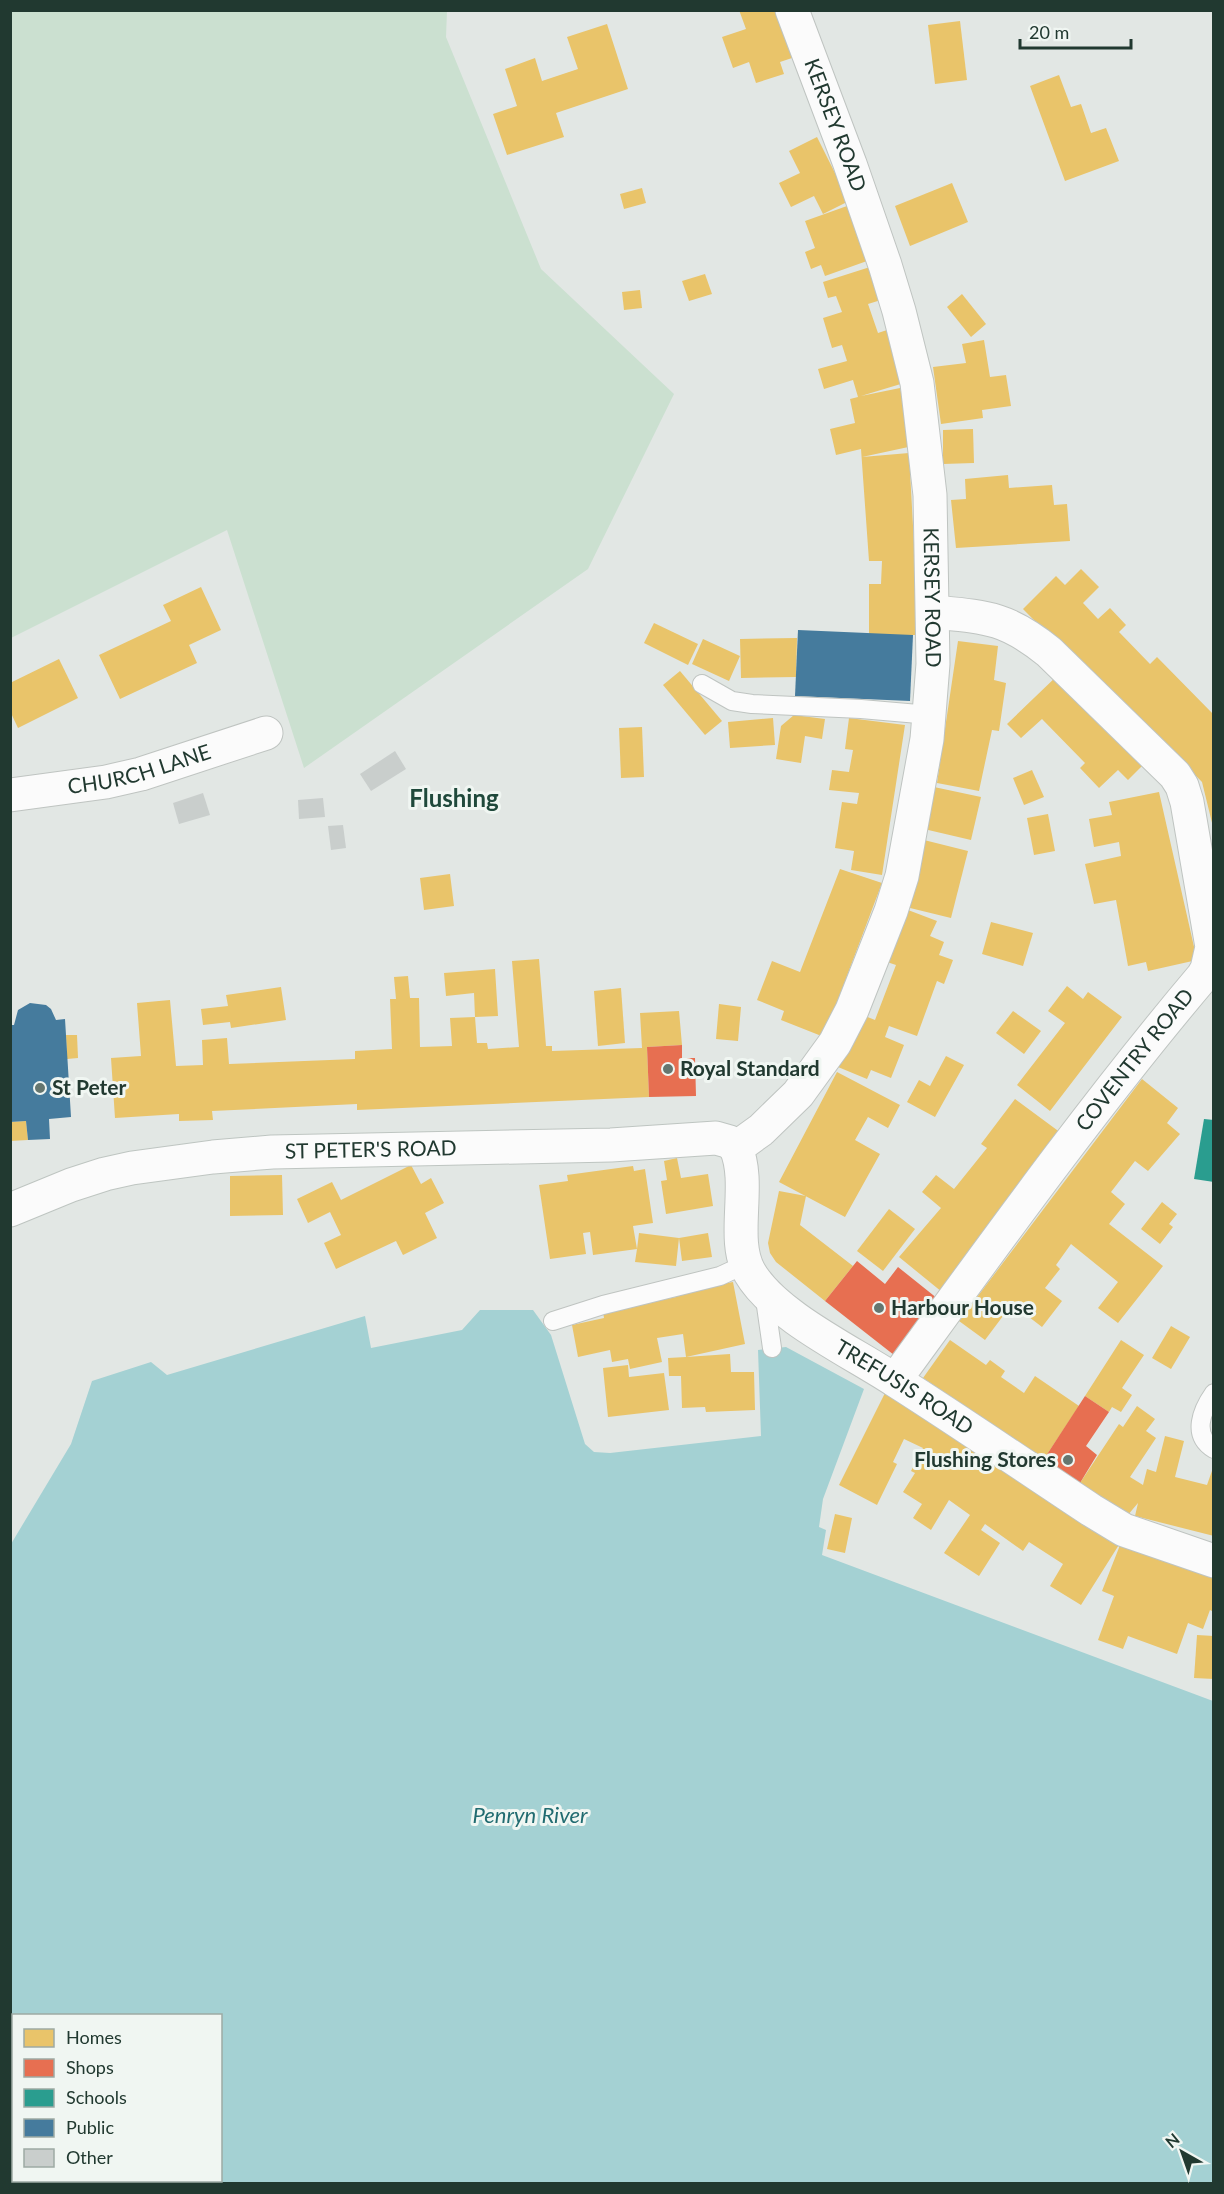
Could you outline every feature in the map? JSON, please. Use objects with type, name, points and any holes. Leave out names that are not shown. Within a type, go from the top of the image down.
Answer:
[{"type":"street","name":"KERSEY ROAD","points":[[735,1148],[761,1130],[798,1094],[835,1043],[852,1010],[891,911],[902,876],[927,739],[933,664],[929,483],[914,373],[885,265],[792,10]]},
{"type":"street","name":"COVENTRY ROAD","points":[[896,1380],[1072,1138],[1210,969],[1212,946],[1187,802],[1182,786],[1175,775],[1034,639],[1002,621],[933,612]]},
{"type":"street","name":"CHURCH LANE","points":[[10,795],[106,782],[141,774],[266,733]]},
{"type":"street","name":"ST PETER'S ROAD","points":[[10,1210],[71,1185],[132,1168],[261,1153],[611,1144],[716,1138],[730,1142],[735,1148]]},
{"type":"street","points":[[735,1148],[741,1168],[742,1238],[755,1277]]},
{"type":"street","name":"TREFUSIS ROAD","points":[[755,1277],[789,1314],[896,1380],[1091,1510],[1124,1530],[1214,1561]]},
{"type":"lane","points":[[702,684],[732,701],[752,704],[930,715]]},
{"type":"lane","points":[[553,1321],[603,1305],[720,1276],[755,1277],[772,1348]]},
{"type":"lane","points":[[1214,1393],[1203,1409],[1200,1422],[1201,1435],[1206,1444],[1214,1449]]},
{"type":"green space","points":[[11,10],[447,11],[446,37],[541,269],[674,394],[588,569],[304,768],[227,530],[11,638]]},
{"type":"water","name":"Penryn River","points":[[480,1310],[533,1310],[551,1335],[585,1444],[594,1452],[610,1453],[761,1436],[758,1350],[786,1347],[864,1389],[823,1499],[819,1527],[826,1530],[822,1555],[1213,1701],[1213,2183],[11,2184],[11,1544],[71,1444],[92,1381],[151,1362],[167,1375],[365,1316],[371,1348],[462,1330]]},
{"type":"building: Homes","points":[[739,10],[775,10],[792,58],[780,62],[784,74],[756,83],[749,62],[733,68],[722,37],[746,29]]},
{"type":"building: Homes","points":[[960,21],[967,80],[935,84],[928,25]]},
{"type":"building: Homes","points":[[607,24],[628,89],[556,113],[564,137],[507,155],[493,114],[517,106],[505,69],[535,58],[542,81],[578,69],[567,37]]},
{"type":"building: Homes","points":[[1059,75],[1071,107],[1081,104],[1091,133],[1106,128],[1119,161],[1065,181],[1030,86]]},
{"type":"building: Homes","points":[[817,137],[849,201],[823,214],[814,196],[791,207],[779,183],[800,173],[789,151]]},
{"type":"building: Homes","points":[[952,183],[968,222],[910,246],[895,206]]},
{"type":"building: Homes","points":[[642,188],[646,203],[624,209],[620,194]]},
{"type":"building: Homes","points":[[847,206],[867,261],[825,276],[821,265],[811,269],[805,252],[815,248],[805,221]]},
{"type":"building: Homes","points":[[870,267],[881,300],[868,304],[878,333],[887,330],[904,383],[861,396],[900,388],[913,446],[862,457],[909,453],[919,635],[869,635],[869,584],[881,584],[882,561],[869,561],[861,449],[836,455],[830,429],[855,423],[850,399],[858,397],[853,380],[824,389],[818,369],[847,361],[842,345],[832,348],[823,318],[842,312],[836,296],[828,298],[823,282]]},
{"type":"building: Homes","points":[[705,274],[712,294],[689,301],[682,281]]},
{"type":"building: Homes","points":[[640,290],[642,308],[624,310],[622,292]]},
{"type":"building: Homes","points":[[962,294],[986,324],[971,337],[947,307]]},
{"type":"building: Homes","points":[[984,340],[990,377],[1006,375],[1011,406],[982,410],[983,418],[941,424],[933,367],[966,363],[962,344]]},
{"type":"building: Homes","points":[[973,429],[974,463],[943,464],[943,430]]},
{"type":"building: Homes","points":[[1008,475],[1009,488],[1052,485],[1054,505],[1067,504],[1070,541],[956,548],[951,500],[966,499],[965,479]]},
{"type":"building: Homes","points":[[1081,569],[1099,587],[1083,603],[1098,619],[1110,608],[1126,625],[1119,632],[1150,664],[1157,657],[1214,715],[1214,831],[1202,782],[1159,738],[1114,701],[1023,609],[1056,576],[1065,585]]},
{"type":"building: Homes","points":[[201,587],[221,630],[189,645],[197,663],[120,699],[99,655],[171,621],[163,605]]},
{"type":"building: Homes","points":[[654,623],[698,644],[688,665],[644,643]]},
{"type":"building: Homes","points":[[797,638],[796,677],[741,678],[740,639]]},
{"type":"building: Homes","points":[[703,639],[740,656],[729,681],[692,664]]},
{"type":"building: Homes","points":[[958,641],[998,646],[994,680],[1006,683],[999,731],[992,730],[979,791],[937,783]]},
{"type":"building: Homes","points":[[59,659],[78,698],[18,728],[10,711],[10,683]]},
{"type":"building: Homes","points":[[680,671],[722,721],[705,735],[663,685]]},
{"type":"building: Homes","points":[[1059,674],[1145,763],[1128,780],[1118,770],[1099,788],[1080,768],[1085,763],[1042,719],[1021,738],[1007,724]]},
{"type":"building: Homes","points":[[794,715],[825,719],[822,739],[805,736],[801,763],[776,759],[781,726]]},
{"type":"building: Homes","points":[[773,718],[775,745],[730,748],[728,722]]},
{"type":"building: Homes","points":[[849,718],[905,725],[882,875],[851,870],[854,851],[835,848],[842,802],[857,804],[859,793],[829,790],[832,770],[849,772],[853,750],[845,749]]},
{"type":"building: Homes","points":[[642,727],[644,777],[621,778],[619,728]]},
{"type":"building: Homes","points":[[1032,770],[1044,797],[1024,805],[1013,778]]},
{"type":"building: Homes","points":[[934,787],[981,797],[971,840],[924,829]]},
{"type":"building: Homes","points":[[1159,792],[1197,960],[1148,971],[1146,962],[1128,966],[1116,900],[1094,904],[1085,864],[1121,856],[1119,842],[1094,847],[1089,819],[1112,815],[1109,802]]},
{"type":"building: Homes","points":[[1048,814],[1055,851],[1034,855],[1027,818]]},
{"type":"building: Homes","points":[[924,840],[968,851],[951,918],[906,907]]},
{"type":"building: Homes","points":[[840,869],[882,883],[824,1037],[781,1020],[784,1011],[757,1000],[772,961],[800,972]]},
{"type":"building: Homes","points":[[450,874],[454,906],[424,910],[420,878]]},
{"type":"building: Homes","points":[[908,910],[937,921],[930,936],[944,942],[939,955],[953,960],[944,984],[937,981],[917,1036],[889,1026],[885,1037],[904,1045],[891,1078],[871,1070],[867,1079],[838,1067],[860,1014],[875,1020],[896,965],[887,962]]},
{"type":"building: Homes","points":[[991,922],[1033,933],[1023,966],[982,954]]},
{"type":"building: Homes","points":[[539,959],[546,1046],[552,1046],[552,1051],[642,1048],[640,1013],[679,1011],[682,1045],[647,1047],[649,1097],[357,1110],[357,1104],[212,1111],[213,1120],[179,1121],[179,1114],[115,1118],[111,1058],[141,1056],[137,1003],[170,1000],[176,1066],[203,1065],[202,1040],[227,1038],[229,1064],[355,1059],[355,1051],[392,1049],[390,999],[396,999],[394,977],[408,976],[410,998],[419,998],[420,1047],[452,1046],[450,1018],[475,1017],[477,1043],[487,1043],[488,1049],[519,1047],[512,961]]},
{"type":"building: Homes","points":[[495,969],[498,1016],[475,1017],[474,993],[446,996],[444,973]]},
{"type":"building: Homes","points":[[1067,986],[1083,999],[1088,992],[1122,1017],[1050,1111],[1017,1085],[1065,1023],[1048,1011]]},
{"type":"building: Homes","points":[[281,987],[286,1020],[231,1028],[230,1022],[203,1025],[201,1009],[228,1006],[226,995]]},
{"type":"building: Homes","points":[[621,988],[625,1043],[598,1046],[594,991]]},
{"type":"building: Homes","points":[[719,1004],[741,1007],[738,1041],[716,1039]]},
{"type":"building: Homes","points":[[1013,1011],[1041,1031],[1024,1054],[996,1033]]},
{"type":"building: Homes","points":[[66,1035],[77,1035],[78,1058],[67,1059]]},
{"type":"building: Homes","points":[[946,1056],[964,1065],[935,1117],[907,1102],[919,1080],[930,1086]]},
{"type":"building: Homes","points":[[837,1072],[900,1105],[888,1128],[868,1117],[855,1140],[880,1154],[845,1217],[779,1182]]},
{"type":"building: Homes","points":[[1142,1079],[1178,1108],[1167,1123],[1180,1134],[1148,1171],[1135,1161],[1111,1192],[1125,1204],[1109,1224],[1163,1266],[1118,1323],[1098,1308],[1118,1282],[1071,1244],[1056,1265],[1060,1269],[1045,1288],[1062,1301],[1042,1327],[1012,1304],[985,1340],[959,1321]]},
{"type":"building: Homes","points":[[1015,1099],[1061,1133],[942,1292],[899,1257],[941,1208],[922,1192],[936,1175],[954,1189],[987,1148],[981,1144]]},
{"type":"building: Homes","points":[[26,1121],[28,1140],[10,1141],[10,1122]]},
{"type":"building: Homes","points":[[677,1158],[681,1178],[708,1174],[713,1206],[666,1214],[661,1181],[667,1180],[664,1161]]},
{"type":"building: Homes","points":[[411,1165],[421,1184],[431,1178],[444,1203],[425,1213],[437,1238],[403,1255],[396,1241],[336,1269],[324,1243],[341,1235],[330,1212],[308,1223],[297,1199],[332,1182],[341,1200]]},
{"type":"building: Homes","points":[[633,1166],[634,1171],[645,1169],[653,1223],[633,1226],[637,1249],[593,1255],[590,1232],[583,1233],[586,1254],[550,1259],[539,1185],[568,1181],[567,1175]]},
{"type":"building: Homes","points":[[282,1175],[283,1215],[230,1216],[230,1176]]},
{"type":"building: Homes","points":[[779,1191],[806,1196],[800,1225],[853,1266],[825,1301],[776,1262],[770,1253],[768,1243]]},
{"type":"building: Homes","points":[[1162,1202],[1177,1214],[1169,1224],[1173,1227],[1160,1244],[1141,1229]]},
{"type":"building: Homes","points":[[889,1209],[915,1229],[883,1271],[857,1251]]},
{"type":"building: Homes","points":[[639,1233],[679,1238],[676,1266],[635,1262]]},
{"type":"building: Homes","points":[[708,1233],[712,1257],[682,1261],[679,1238]]},
{"type":"building: Homes","points":[[733,1282],[745,1344],[686,1357],[683,1334],[657,1338],[662,1362],[630,1369],[628,1359],[612,1362],[610,1350],[578,1357],[572,1325],[604,1318],[603,1312],[676,1297],[675,1293]]},
{"type":"building: Homes","points":[[1171,1326],[1190,1337],[1171,1369],[1152,1358]]},
{"type":"building: Homes","points":[[950,1340],[986,1365],[990,1360],[1005,1371],[1001,1377],[1024,1393],[1035,1376],[1079,1406],[1044,1459],[923,1378]]},
{"type":"building: Homes","points":[[1121,1340],[1144,1355],[1122,1388],[1132,1395],[1121,1412],[1112,1407],[1109,1412],[1085,1396]]},
{"type":"building: Homes","points":[[730,1354],[731,1372],[754,1372],[755,1410],[706,1412],[705,1407],[682,1408],[681,1376],[669,1376],[668,1358]]},
{"type":"building: Homes","points":[[628,1365],[629,1377],[664,1373],[669,1410],[608,1417],[603,1368]]},
{"type":"building: Homes","points":[[885,1393],[1122,1540],[1081,1605],[1050,1586],[1063,1564],[1029,1542],[1023,1551],[985,1524],[981,1530],[1000,1543],[979,1576],[944,1553],[970,1515],[949,1500],[931,1530],[913,1518],[922,1504],[903,1492],[915,1473],[911,1471],[923,1448],[904,1439],[893,1462],[897,1464],[877,1505],[839,1485]]},
{"type":"building: Homes","points":[[1137,1406],[1155,1419],[1146,1431],[1156,1438],[1130,1477],[1143,1485],[1147,1469],[1156,1472],[1165,1436],[1184,1441],[1175,1477],[1207,1485],[1214,1465],[1214,1536],[1135,1516],[1138,1503],[1127,1516],[1080,1483],[1119,1424],[1123,1427]]},
{"type":"building: Homes","points":[[835,1514],[852,1518],[845,1553],[827,1549]]},
{"type":"building: Homes","points":[[1122,1540],[1214,1574],[1214,1612],[1210,1610],[1203,1629],[1188,1623],[1177,1654],[1128,1636],[1123,1649],[1098,1640],[1114,1596],[1102,1591]]},
{"type":"building: Homes","points":[[1197,1635],[1214,1636],[1214,1679],[1194,1678]]},
{"type":"building: Shops","points":[[682,1045],[682,1058],[695,1058],[696,1096],[649,1097],[647,1047]]},
{"type":"building: Shops","points":[[857,1261],[885,1284],[898,1267],[938,1299],[894,1355],[825,1301]]},
{"type":"building: Shops","points":[[1085,1396],[1109,1412],[1086,1446],[1097,1455],[1080,1483],[1044,1459]]},
{"type":"building: Schools","points":[[1204,1119],[1214,1120],[1214,1182],[1194,1179]]},
{"type":"building: Public","points":[[798,630],[913,635],[910,701],[795,696]]},
{"type":"building: Public","name":"St Peter","points":[[30,1003],[46,1005],[51,1009],[56,1020],[65,1019],[71,1117],[49,1119],[50,1139],[28,1140],[26,1121],[10,1122],[10,1025],[14,1025],[18,1010]]},
{"type":"building: Other","points":[[395,751],[406,769],[371,791],[360,774]]},
{"type":"building: Other","points":[[203,793],[210,815],[179,824],[173,803]]},
{"type":"building: Other","points":[[323,798],[325,817],[299,819],[298,800]]},
{"type":"building: Other","points":[[343,825],[346,848],[331,850],[328,826]]},
{"type":"place","name":"Royal Standard","points":[[668,1069]]},
{"type":"place","name":"St Peter","points":[[40,1088]]},
{"type":"place","name":"Harbour House","points":[[879,1308]]},
{"type":"place","name":"Flushing Stores","points":[[1068,1460]]},
{"type":"district","name":"Flushing","points":[[454,799]]}]
